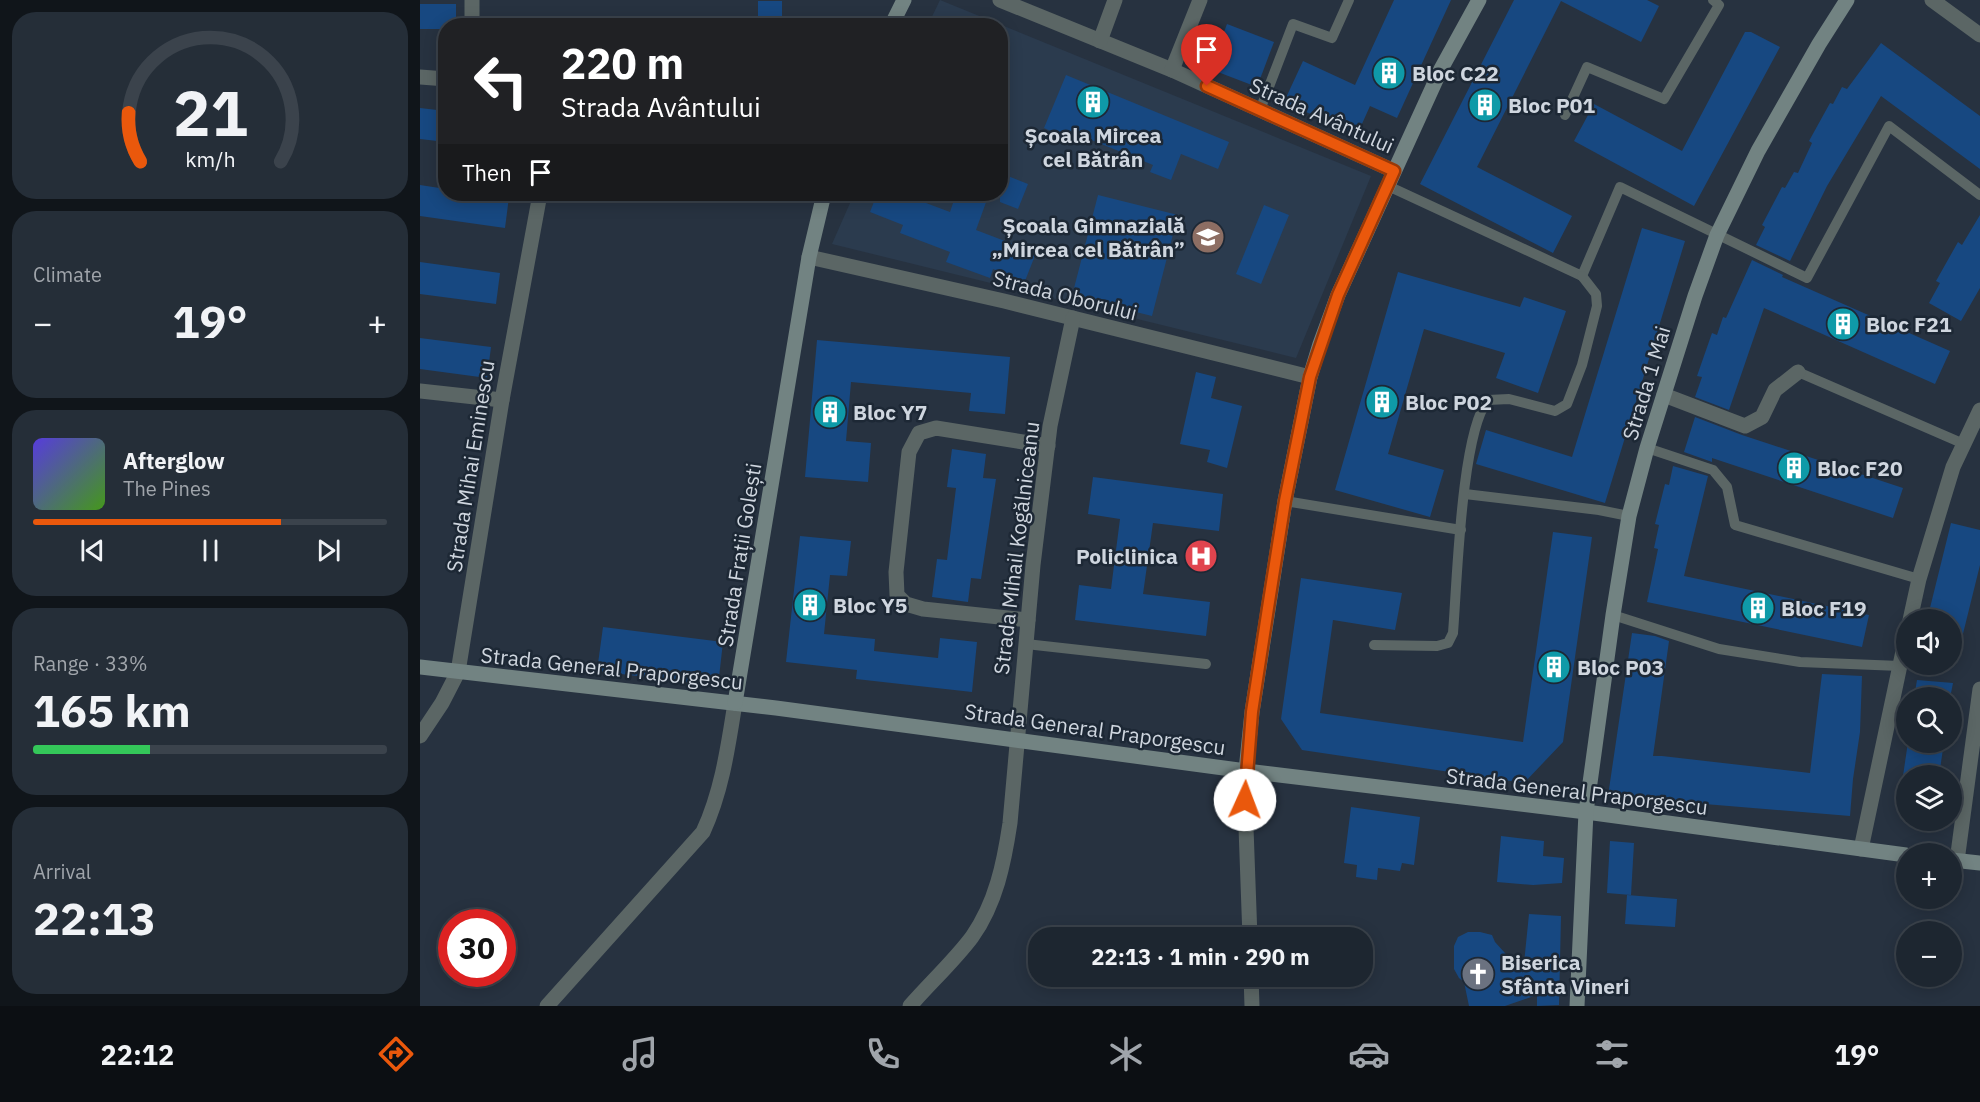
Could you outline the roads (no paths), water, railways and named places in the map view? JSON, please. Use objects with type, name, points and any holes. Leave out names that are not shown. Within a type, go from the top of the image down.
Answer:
[{"type":"main road","points":[[895,18],[904,0]]},
{"type":"main road","points":[[1246,771],[1252,712],[1285,501],[1310,377],[1338,295],[1440,69],[1479,0]]},
{"type":"main road","name":"Strada 1 Mai","points":[[1577,1006],[1586,812],[1629,516],[1647,448],[1717,235],[1758,151],[1847,0]]},
{"type":"main road","name":"Strada Frații Golești","points":[[735,703],[809,257],[822,201]]},
{"type":"main road","name":"Strada General Praporgescu","points":[[420,668],[735,703],[1896,854]]},
{"type":"main road","points":[[1962,861],[1980,863]]},
{"type":"street","points":[[472,0],[472,18]]},
{"type":"street","name":"Strada Avântului","points":[[1000,0],[1172,70],[1394,171]]},
{"type":"street","points":[[1100,41],[1115,0]]},
{"type":"street","points":[[1172,70],[1200,0]]},
{"type":"street","points":[[1932,0],[1980,35]]},
{"type":"street","points":[[420,78],[438,79]]},
{"type":"street","name":"Strada Mihai Eminescu","points":[[420,736],[442,704],[458,672],[502,400],[539,201]]},
{"type":"street","name":"Strada Oborului","points":[[809,257],[1073,318],[1310,377]]},
{"type":"street","name":"Strada Mihail Kogălniceanu","points":[[910,1006],[972,938],[997,888],[1005,857],[1050,426],[1073,318]]},
{"type":"street","points":[[1664,395],[1745,426],[1762,417],[1774,390],[1798,372]]},
{"type":"street","points":[[420,391],[502,400]]},
{"type":"street","points":[[1913,609],[1953,467],[1980,410]]},
{"type":"street","points":[[1028,620],[923,609],[906,604],[897,595],[896,572],[909,452],[919,433],[936,428],[1048,446]]},
{"type":"street","points":[[1861,849],[1898,675]]},
{"type":"street","points":[[1957,843],[1980,689]]},
{"type":"street","name":"Strada Frații Golești","points":[[547,1006],[703,832],[720,790],[735,703]]},
{"type":"street","points":[[1246,771],[1250,927]]},
{"type":"street","points":[[1251,987],[1252,1006]]},
{"type":"lane","points":[[1260,110],[1293,24],[1332,38],[1349,0]]},
{"type":"lane","points":[[1565,116],[1587,67],[1664,99],[1719,5],[1713,0]]},
{"type":"lane","points":[[1582,276],[1620,187],[1807,278],[1889,126],[1980,195]]},
{"type":"lane","points":[[1374,645],[1448,643],[1453,633],[1461,530],[1471,445],[1481,408],[1488,400],[1509,399],[1555,411],[1567,404],[1582,365],[1597,306],[1596,294],[1582,276],[1388,186]]},
{"type":"lane","points":[[1798,372],[1964,444]]},
{"type":"lane","points":[[1647,448],[1713,470],[1727,486],[1735,525],[1920,579]]},
{"type":"lane","points":[[1465,494],[1599,510],[1629,516]]},
{"type":"lane","points":[[1285,501],[1461,530]]},
{"type":"lane","points":[[1613,615],[1719,649],[1800,662],[1896,666]]},
{"type":"lane","points":[[1026,644],[1206,664]]},
{"type":"place","name":"Bloc C22","points":[[1389,73]]},
{"type":"place","name":"Școala Mircea cel Bătrân","points":[[1093,102]]},
{"type":"place","name":"Bloc P01","points":[[1485,105]]},
{"type":"place","name":"Școala Gimnazială „Mircea cel Bătrân”","points":[[1208,237]]},
{"type":"place","name":"Bloc F21","points":[[1843,324]]},
{"type":"place","name":"Bloc P02","points":[[1382,402]]},
{"type":"place","name":"Bloc Y7","points":[[830,412]]},
{"type":"place","name":"Bloc F20","points":[[1794,468]]},
{"type":"place","name":"Policlinica","points":[[1201,556]]},
{"type":"place","name":"Bloc Y5","points":[[810,605]]},
{"type":"place","name":"Bloc F19","points":[[1758,608]]},
{"type":"place","name":"Bloc P03","points":[[1554,667]]},
{"type":"place","name":"Biserica Sfânta Vineri","points":[[1478,974]]}]
